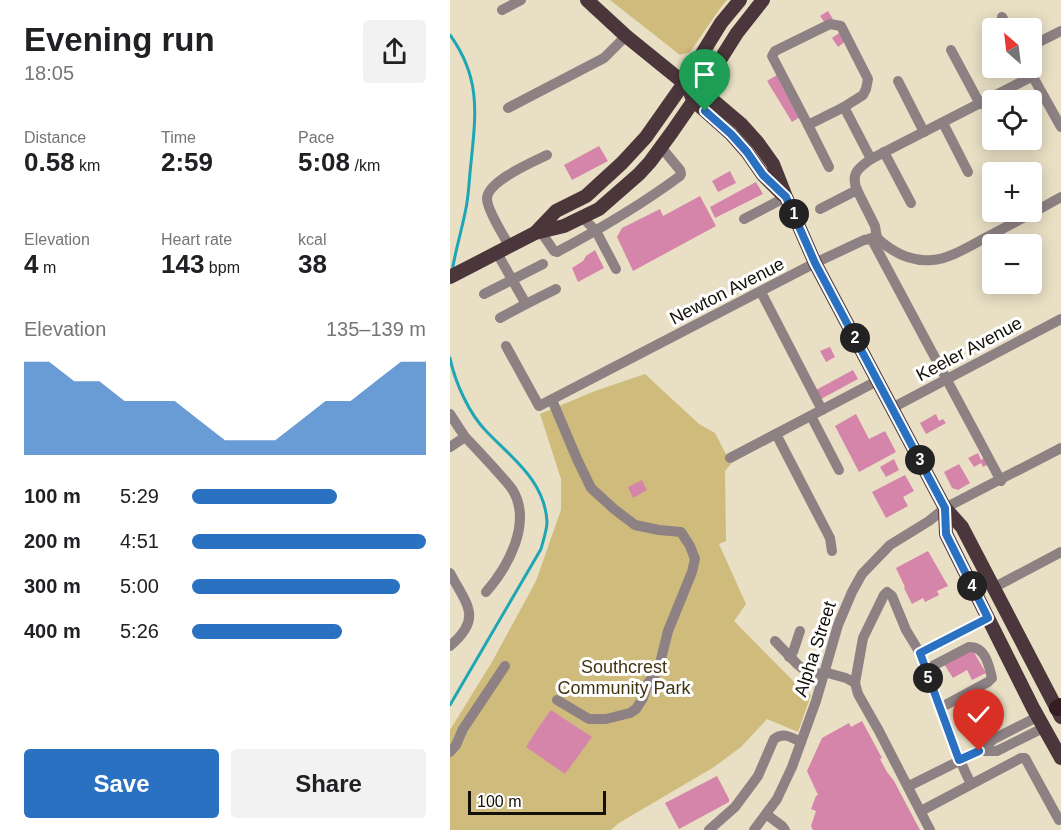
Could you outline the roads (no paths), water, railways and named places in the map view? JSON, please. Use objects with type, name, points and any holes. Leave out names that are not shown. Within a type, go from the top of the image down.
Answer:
[{"type":"main road","points":[[588,0],[626,36],[684,82],[747,152],[763,175],[786,197],[815,263],[877,381],[945,508],[962,526],[1060,713],[1040,723]]},
{"type":"main road","points":[[538,233],[556,211],[586,196],[646,137],[721,23],[740,0]]},
{"type":"main road","points":[[450,277],[538,233],[564,226],[599,209],[639,174],[661,147],[737,33],[763,0]]},
{"type":"main road","points":[[582,217],[581,209],[607,188],[615,179],[622,163]]},
{"type":"main road","points":[[945,508],[946,534],[1040,723],[1061,758]]},
{"type":"street","points":[[502,10],[521,0]]},
{"type":"street","points":[[808,125],[844,107],[863,95],[866,90],[868,79],[841,26],[830,24],[775,51],[772,57],[829,167]]},
{"type":"street","points":[[1042,40],[1061,31]]},
{"type":"street","points":[[508,108],[604,58],[626,36]]},
{"type":"street","points":[[951,50],[980,104],[871,159],[858,168],[855,179],[857,190],[875,226],[874,238],[1001,480]]},
{"type":"street","points":[[1009,90],[1024,78]]},
{"type":"street","points":[[1034,78],[1061,127]]},
{"type":"street","points":[[898,81],[924,132]]},
{"type":"street","points":[[844,107],[871,159]]},
{"type":"street","points":[[943,123],[968,172]]},
{"type":"street","points":[[538,233],[554,252],[557,252],[647,200],[681,174],[661,147]]},
{"type":"street","points":[[884,153],[911,203]]},
{"type":"street","points":[[525,304],[513,280],[487,198],[488,193],[504,177],[547,155]]},
{"type":"street","points":[[820,209],[857,190]]},
{"type":"street","points":[[744,219],[786,197]]},
{"type":"street","points":[[874,238],[906,256],[921,260],[935,260],[962,250],[1061,198]]},
{"type":"street","points":[[582,217],[596,231],[616,269]]},
{"type":"street","name":"Newton Avenue","points":[[506,346],[539,406],[815,263],[864,240],[874,238]]},
{"type":"street","points":[[484,294],[543,264]]},
{"type":"street","points":[[500,318],[555,289]]},
{"type":"street","points":[[761,292],[822,410]]},
{"type":"street","name":"Keeler Avenue","points":[[892,408],[1061,319]]},
{"type":"street","points":[[730,458],[877,381]]},
{"type":"street","points":[[552,400],[591,488],[635,525],[681,532],[695,559],[668,631],[658,671],[648,683],[636,710],[606,719],[590,719],[557,699]]},
{"type":"street","points":[[450,414],[465,437],[512,489],[518,506],[518,532],[513,551],[502,572],[486,592]]},
{"type":"street","points":[[811,416],[839,470]]},
{"type":"street","points":[[776,434],[830,537],[832,551]]},
{"type":"street","points":[[450,447],[465,437]]},
{"type":"street","name":"Alpha Street","points":[[754,830],[777,799],[792,767],[838,625],[862,574],[890,545],[945,508],[1061,448]]},
{"type":"street","points":[[993,588],[1061,552]]},
{"type":"street","points":[[450,573],[470,611],[466,631],[450,646]]},
{"type":"street","points":[[930,830],[909,786],[858,694],[855,683],[863,638],[887,592],[892,596],[906,630],[920,653],[959,760],[971,784]]},
{"type":"street","points":[[920,653],[988,618]]},
{"type":"street","points":[[789,657],[794,652],[800,631]]},
{"type":"street","points":[[775,641],[803,669],[846,678],[855,683]]},
{"type":"street","points":[[925,670],[973,646],[981,651],[989,667],[992,678],[988,682],[940,708]]},
{"type":"street","points":[[450,752],[505,666]]},
{"type":"street","points":[[909,786],[979,751],[994,739],[1040,723]]},
{"type":"street","points":[[710,830],[735,807],[758,776],[774,739],[785,734],[801,742]]},
{"type":"street","points":[[921,811],[1021,758],[1025,758],[1060,821]]},
{"type":"street","points":[[766,814],[785,830]]},
{"type":"waterway","points":[[450,35],[460,51],[472,81],[475,112],[467,201],[452,272]]},
{"type":"waterway","points":[[450,358],[459,387],[480,425],[534,482],[545,507],[547,522],[541,549],[450,705]]},
{"type":"park label","name":"Southcrest Community Park","points":[[624,677]]}]
